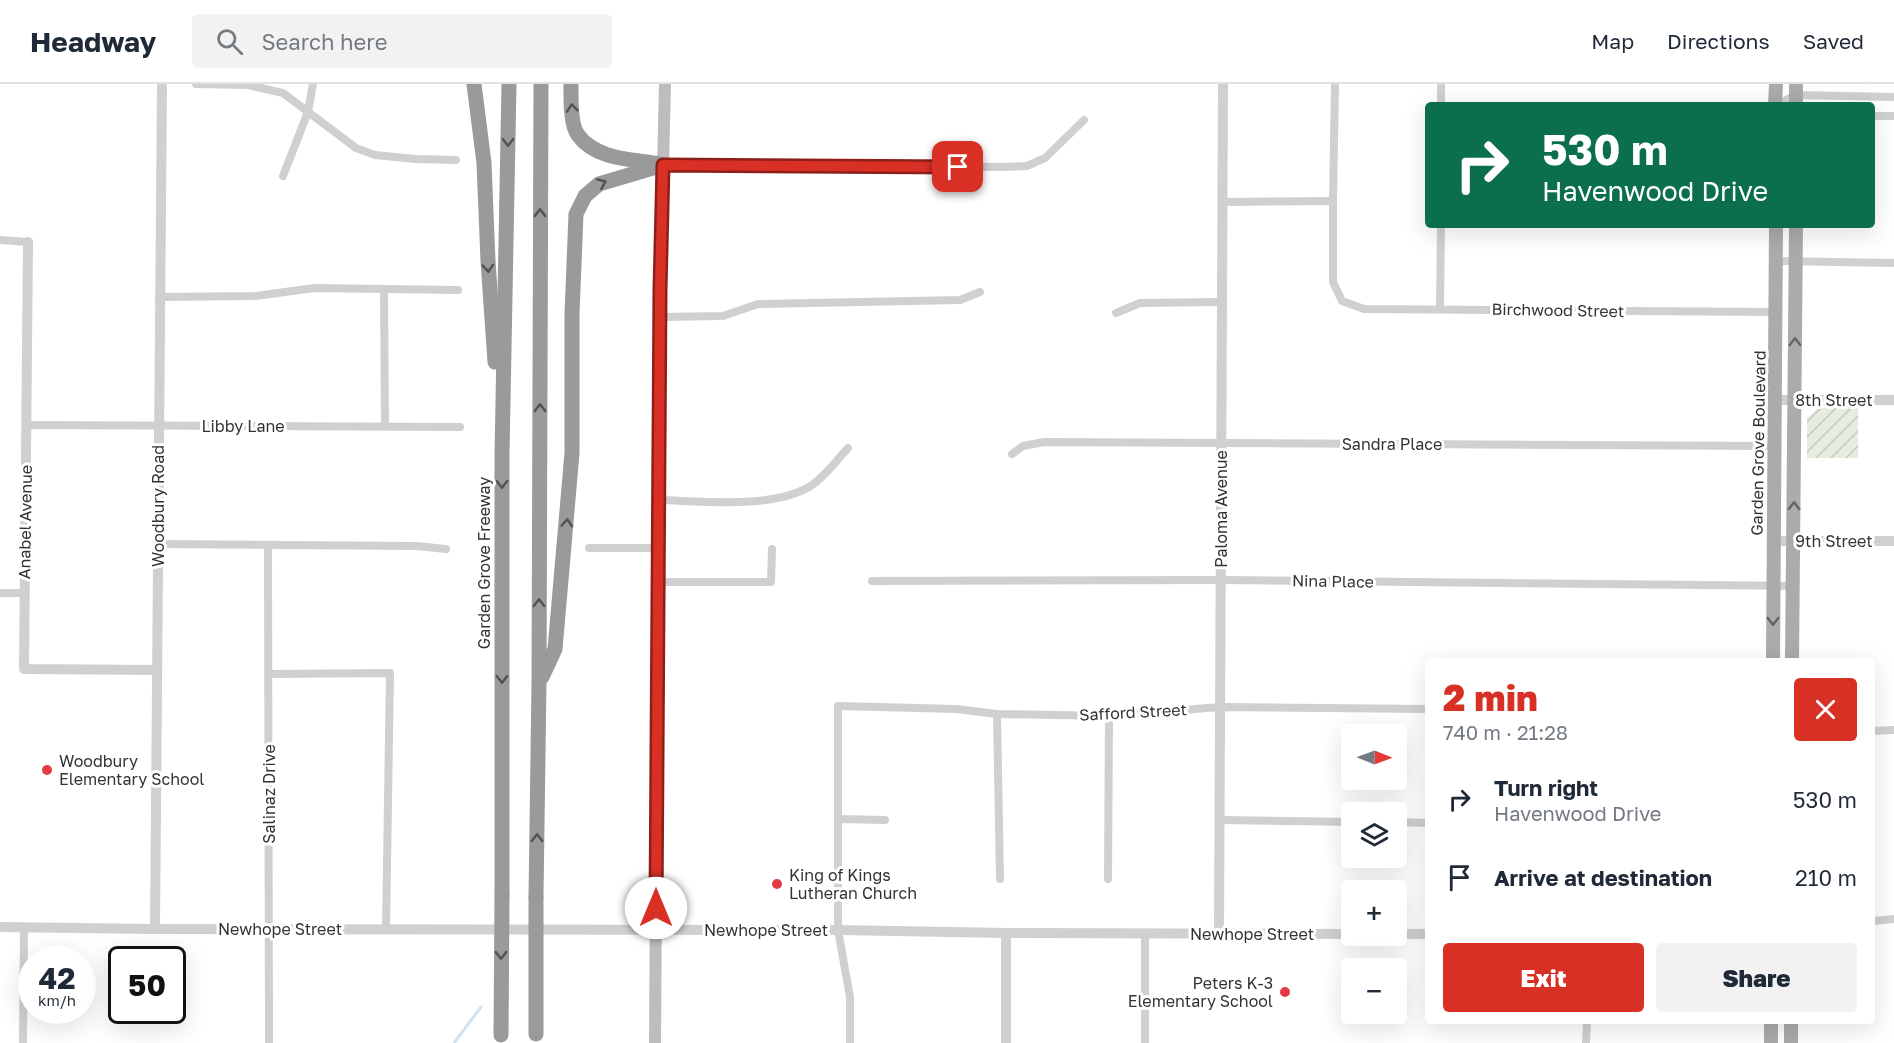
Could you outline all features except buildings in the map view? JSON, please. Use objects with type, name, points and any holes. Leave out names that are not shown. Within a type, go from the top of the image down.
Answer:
[{"type":"highway","points":[[474,84],[484,164],[488,261],[502,454]]},
{"type":"highway","name":"Garden Grove Freeway","points":[[501,1039],[502,454],[509,84]]},
{"type":"highway","points":[[536,1039],[541,84]]},
{"type":"highway","points":[[571,84],[571,108],[576,134],[591,147],[607,156],[663,165]]},
{"type":"highway","points":[[539,683],[555,649],[567,528],[572,453],[576,214],[585,196],[599,184],[663,165]]},
{"type":"main road","points":[[655,1043],[658,500],[665,84]]},
{"type":"main road","points":[[1776,84],[1776,102]]},
{"type":"main road","name":"Garden Grove Boulevard","points":[[1773,658],[1776,228]]},
{"type":"main road","points":[[1792,658],[1796,228]]},
{"type":"main road","points":[[1771,1024],[1771,1043]]},
{"type":"main road","points":[[1791,1024],[1791,1043]]},
{"type":"street","name":"Woodbury Road","points":[[154,929],[162,84]]},
{"type":"street","points":[[196,84],[248,85],[283,93],[356,148],[375,155],[456,160]]},
{"type":"street","points":[[283,176],[308,112],[313,84]]},
{"type":"street","name":"Paloma Avenue","points":[[1219,933],[1223,84]]},
{"type":"street","points":[[1223,202],[1333,201],[1335,84]]},
{"type":"street","points":[[1441,84],[1441,102]]},
{"type":"street","points":[[1782,102],[1796,95],[1894,97]]},
{"type":"street","points":[[1875,116],[1894,116]]},
{"type":"street","points":[[663,165],[1027,166],[1045,158],[1084,120]]},
{"type":"street","name":"Birchwood Street","points":[[1333,201],[1333,282],[1342,301],[1364,309],[1775,312]]},
{"type":"street","points":[[1440,309],[1441,228]]},
{"type":"street","points":[[0,240],[28,242]]},
{"type":"street","name":"Anabel Avenue","points":[[28,242],[24,669],[157,670]]},
{"type":"street","points":[[1775,261],[1894,263]]},
{"type":"street","points":[[159,297],[256,296],[314,288],[458,290]]},
{"type":"street","points":[[384,289],[385,426]]},
{"type":"street","points":[[660,317],[723,316],[758,304],[960,300],[980,292]]},
{"type":"street","points":[[1116,313],[1140,303],[1222,302]]},
{"type":"street","name":"8th Street","points":[[1775,400],[1894,400]]},
{"type":"street","name":"Libby Lane","points":[[26,425],[460,427]]},
{"type":"street","name":"Sandra Place","points":[[1012,454],[1023,446],[1044,442],[1774,446]]},
{"type":"street","points":[[658,500],[750,501],[781,497],[809,487],[848,448]]},
{"type":"street","name":"9th Street","points":[[1773,541],[1894,541]]},
{"type":"street","points":[[159,544],[416,546],[446,549]]},
{"type":"street","name":"Salinaz Drive","points":[[268,546],[269,1043]]},
{"type":"street","points":[[589,548],[658,548]]},
{"type":"street","points":[[658,582],[771,582],[772,549]]},
{"type":"street","name":"Nina Place","points":[[873,581],[1221,580],[1793,586]]},
{"type":"street","points":[[0,592],[25,593]]},
{"type":"street","points":[[269,674],[390,673],[386,928]]},
{"type":"street","name":"Safford Street","points":[[839,819],[838,706],[957,709],[997,714],[1109,716],[1220,707],[1425,709]]},
{"type":"street","points":[[997,714],[1000,879]]},
{"type":"street","points":[[1108,879],[1109,716]]},
{"type":"street","points":[[1875,731],[1894,730]]},
{"type":"street","points":[[850,1043],[850,997],[838,930],[839,819],[885,820]]},
{"type":"street","points":[[1220,820],[1341,822]]},
{"type":"street","points":[[1407,822],[1425,823]]},
{"type":"street","points":[[1875,921],[1894,919]]},
{"type":"street","name":"Newhope Street","points":[[0,927],[1341,934]]},
{"type":"street","points":[[23,1043],[24,927]]},
{"type":"street","points":[[1006,933],[1006,1043]]},
{"type":"street","points":[[1145,933],[1145,1043]]},
{"type":"street","points":[[1407,934],[1425,934]]},
{"type":"street","points":[[1586,1043],[1587,1024]]},
{"type":"shaded area","points":[[1818,408],[1858,408],[1858,458],[1807,458],[1807,418]]},
{"type":"waterway","points":[[454,1043],[481,1007]]},
{"type":"place","name":"Woodbury Elementary School","points":[[47,770]]},
{"type":"place","name":"King of Kings Lutheran Church","points":[[777,884]]},
{"type":"place","name":"Peters K-3 Elementary School","points":[[1285,992]]},
{"type":"route","points":[[656,908],[660,290],[663,165],[958,167]]}]
